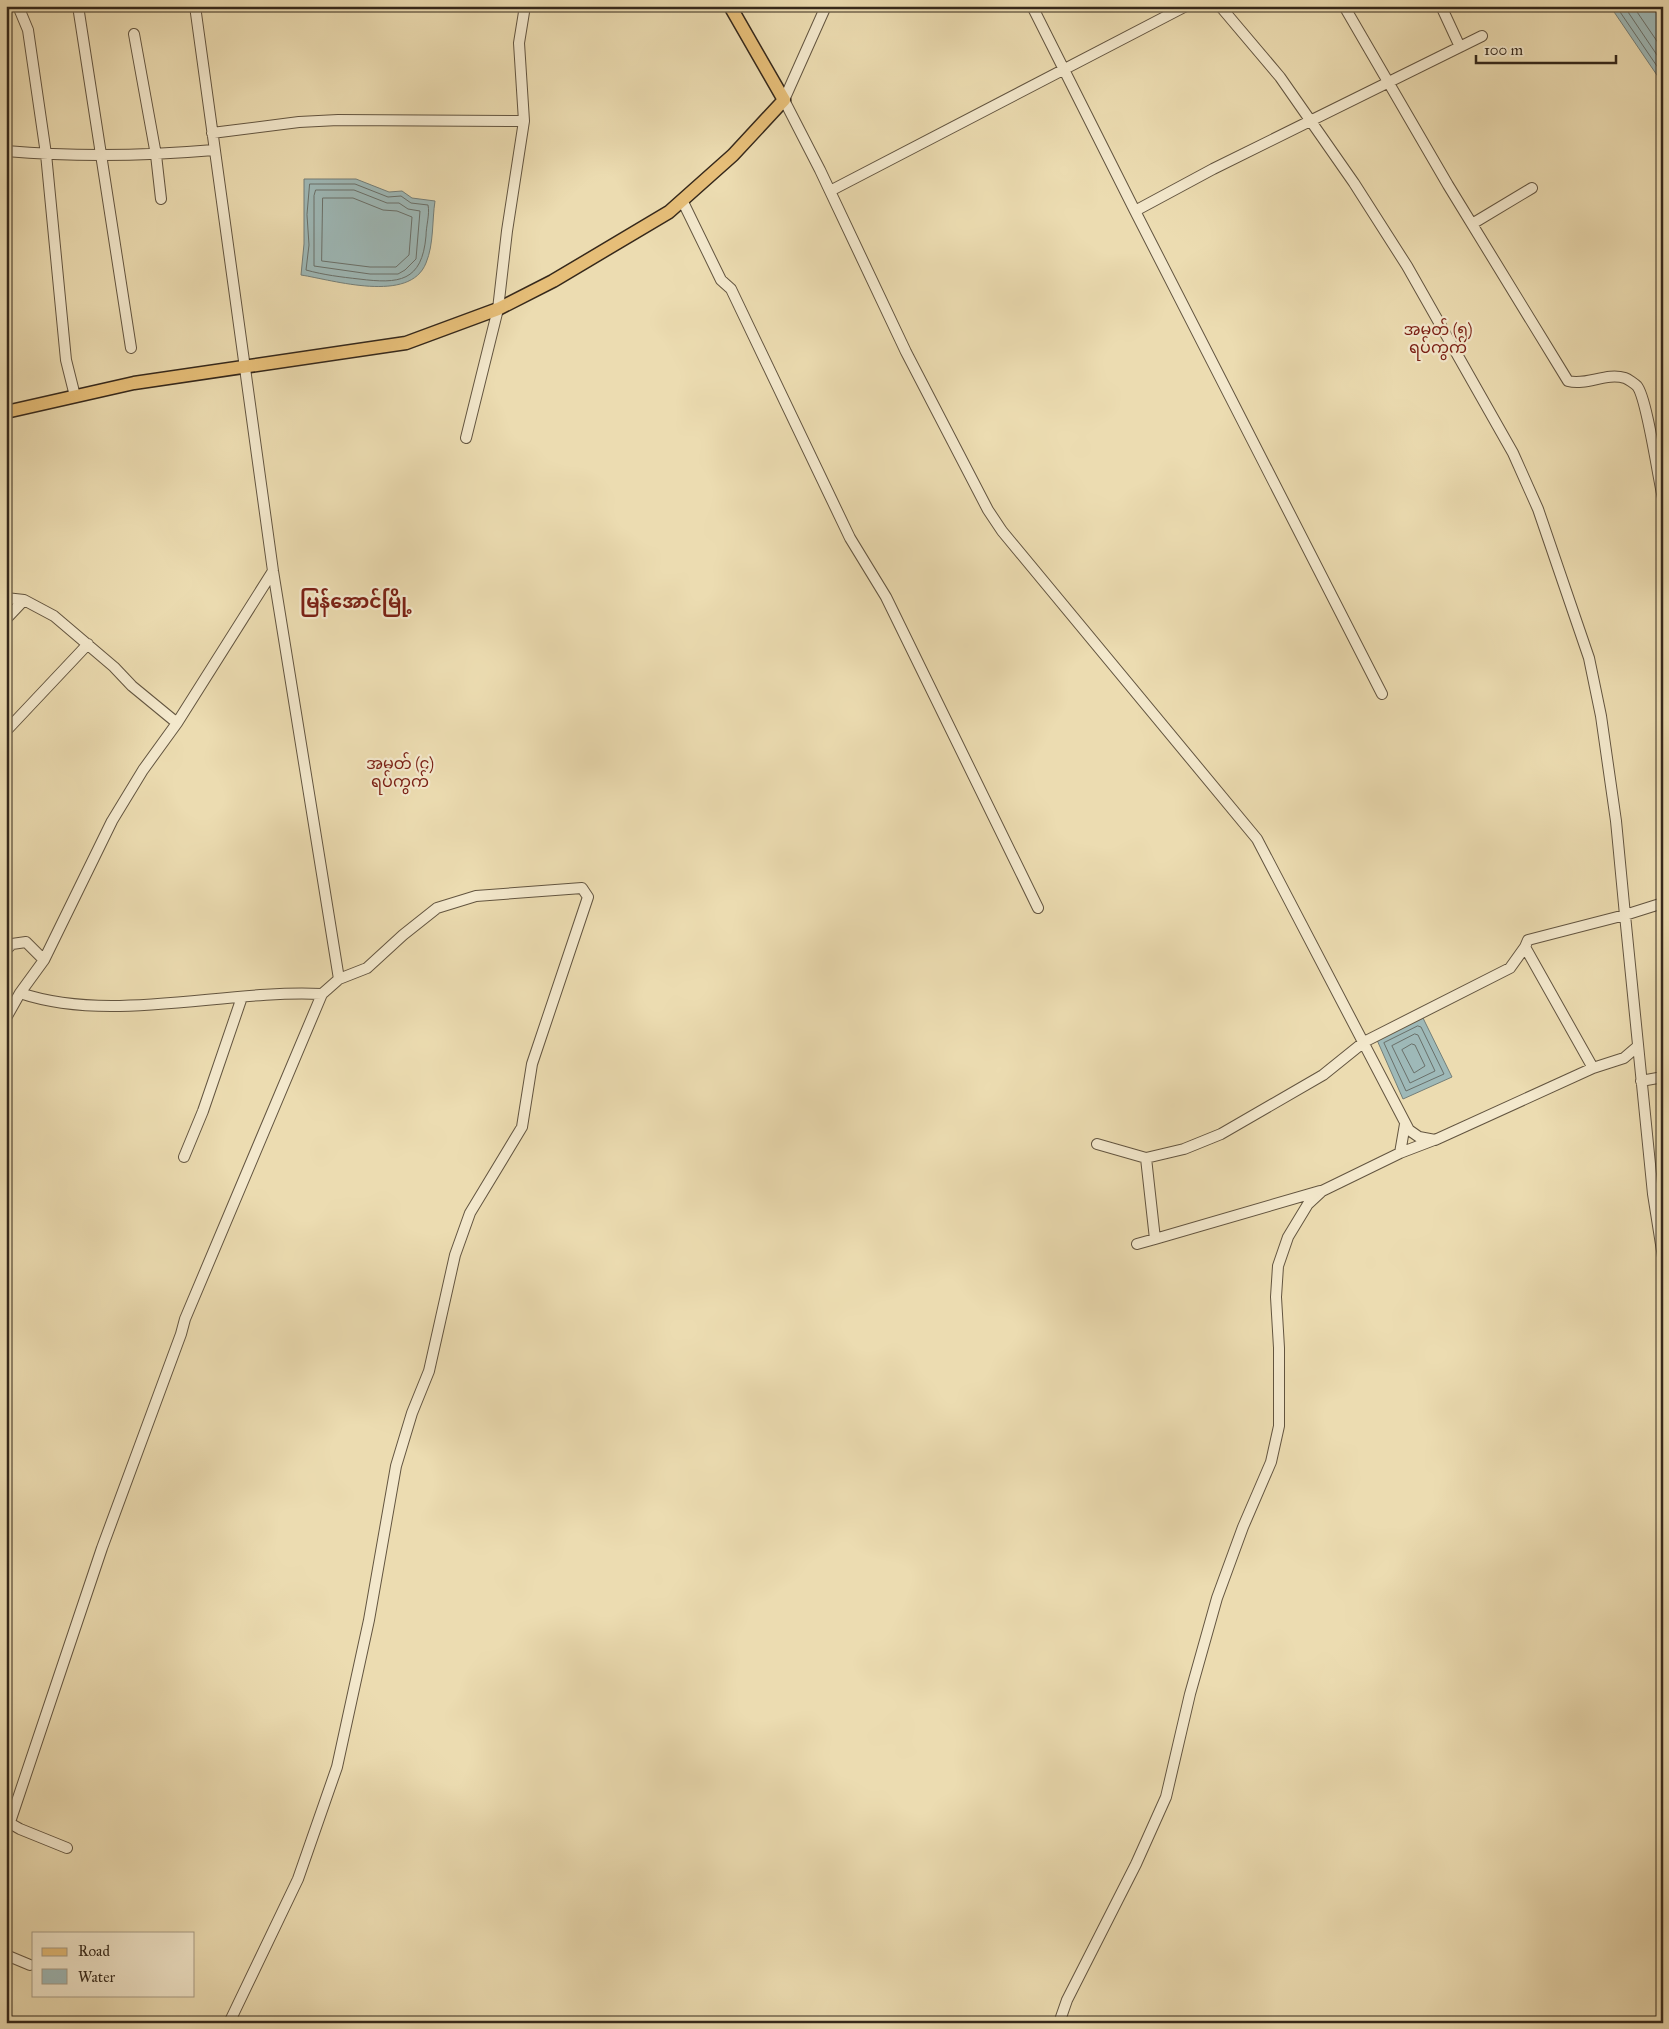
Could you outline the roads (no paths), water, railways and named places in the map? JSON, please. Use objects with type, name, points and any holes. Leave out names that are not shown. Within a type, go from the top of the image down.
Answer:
[{"type":"main road","points":[[6,412],[134,383],[406,344],[498,309],[561,276],[669,212],[734,155],[784,100],[730,6]]},
{"type":"street","points":[[18,6],[28,30],[46,154],[66,360],[75,396]]},
{"type":"street","points":[[78,6],[131,348]]},
{"type":"street","points":[[195,6],[243,367],[273,572],[340,979]]},
{"type":"street","points":[[466,438],[498,309],[524,121],[519,44],[526,6]]},
{"type":"street","points":[[826,6],[784,100],[830,191],[906,352],[988,510],[1002,531],[1257,839],[1405,1124],[1419,1137],[1435,1140]]},
{"type":"street","points":[[1032,6],[1134,211],[1382,694]]},
{"type":"street","points":[[830,191],[1186,6]]},
{"type":"street","points":[[1220,6],[1280,77],[1312,121],[1402,258],[1514,453],[1538,509],[1588,658],[1601,716],[1616,821],[1653,1194],[1663,1257]]},
{"type":"street","points":[[1344,6],[1387,84],[1568,380],[1579,384],[1611,377],[1625,378],[1637,386],[1645,408],[1663,498]]},
{"type":"street","points":[[1441,6],[1460,47]]},
{"type":"street","points":[[134,34],[156,155],[161,200]]},
{"type":"street","points":[[1134,211],[1482,36]]},
{"type":"street","points":[[212,133],[299,122],[338,120],[524,121]]},
{"type":"street","points":[[6,151],[102,156],[156,155],[214,150]]},
{"type":"street","points":[[1472,224],[1532,188]]},
{"type":"street","points":[[682,200],[721,280],[731,288],[850,538],[886,597],[1038,908]]},
{"type":"street","points":[[6,1018],[20,992],[44,960],[112,821],[143,770],[177,723],[273,572]]},
{"type":"street","points":[[6,598],[24,600],[54,616],[114,667],[132,686],[177,723]]},
{"type":"street","points":[[6,619],[24,600]]},
{"type":"street","points":[[6,731],[88,644]]},
{"type":"street","points":[[67,1848],[20,1829],[8,1822],[102,1548],[181,1334],[184,1320],[322,994],[340,979],[367,968],[403,935],[437,908],[476,896],[582,888],[588,896],[532,1064],[522,1126],[470,1213],[455,1255],[429,1371],[412,1412],[396,1466],[369,1620],[336,1767],[298,1879],[229,2023]]},
{"type":"street","points":[[1097,1144],[1146,1158],[1184,1149],[1221,1134],[1322,1075],[1364,1042],[1510,968],[1528,940],[1625,915],[1663,903]]},
{"type":"street","points":[[6,950],[12,944],[26,942],[44,960]]},
{"type":"street","points":[[1525,947],[1593,1068]]},
{"type":"street","points":[[20,992],[42,1000],[82,1004],[132,1004],[290,992],[322,994]]},
{"type":"street","points":[[184,1157],[203,1111],[242,997]]},
{"type":"street","points":[[1137,1244],[1322,1190],[1400,1153],[1435,1140],[1593,1068],[1624,1058],[1638,1046]]},
{"type":"street","points":[[1641,1080],[1663,1077]]},
{"type":"street","points":[[1400,1153],[1405,1124]]},
{"type":"street","points":[[1146,1158],[1155,1239]]},
{"type":"street","points":[[1059,2023],[1067,2000],[1136,1864],[1166,1797],[1190,1694],[1217,1598],[1243,1527],[1271,1462],[1279,1426],[1279,1348],[1276,1297],[1278,1266],[1288,1238],[1308,1204],[1322,1190]]},
{"type":"street","points":[[6,1955],[30,1965]]},
{"type":"water","points":[[1610,6],[1663,6],[1663,84]]},
{"type":"water","points":[[304,179],[356,179],[389,192],[402,191],[412,198],[435,201],[429,256],[417,275],[404,283],[388,286],[370,286],[301,275],[304,244]]},
{"type":"water","points":[[1423,1018],[1452,1077],[1403,1099],[1377,1040]]},
{"type":"district","name":"အမှတ် (၅) ရပ်ကွက်","points":[[1438,338]]},
{"type":"district","name":"မြန်အောင်မြို့","points":[[356,601]]},
{"type":"district","name":"အမှတ် (၄) ရပ်ကွက်","points":[[400,772]]}]
